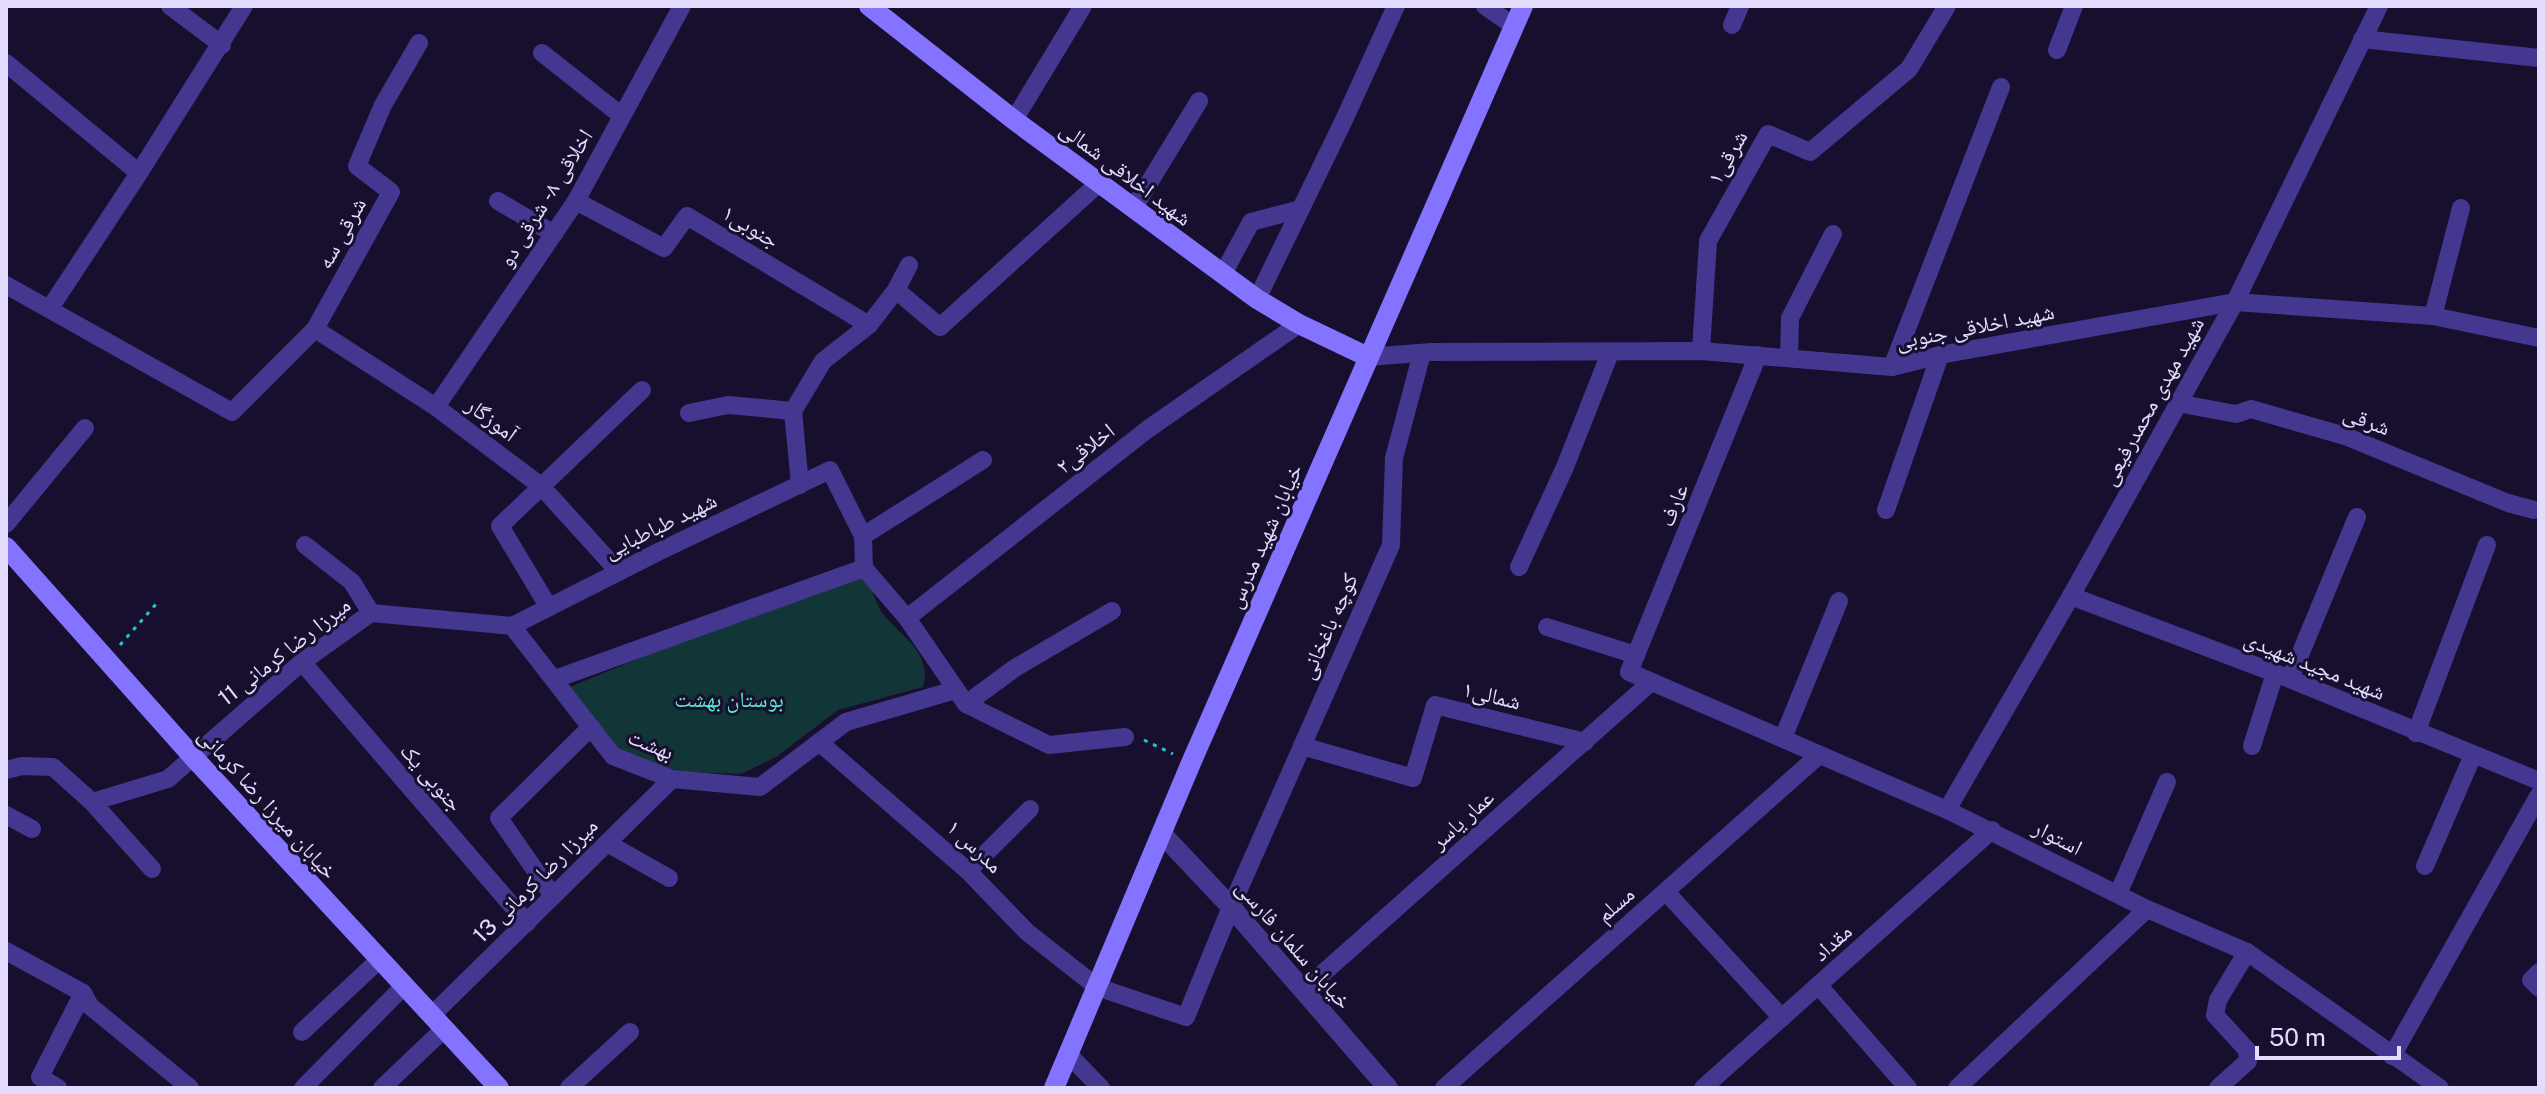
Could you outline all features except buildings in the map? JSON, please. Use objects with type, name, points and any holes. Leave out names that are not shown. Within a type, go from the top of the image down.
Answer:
[{"type":"main road","name":"شهید اخلاقی شمالی","points":[[869,6],[1014,120],[1257,299],[1299,324],[1368,357]]},
{"type":"main road","name":"خیابان شهید مدرس","points":[[1054,1088],[1191,763],[1523,6]]},
{"type":"main road","name":"خیابان میرزا رضا کرمانی","points":[[6,547],[194,758],[499,1088]]},
{"type":"street","points":[[170,6],[222,45]]},
{"type":"street","points":[[50,308],[222,45],[244,6]]},
{"type":"street","name":"اخلاقی ۸ - شرقی دو","points":[[436,407],[576,201],[682,6]]},
{"type":"street","points":[[1014,120],[1083,6]]},
{"type":"street","points":[[1257,299],[1396,6]]},
{"type":"street","points":[[1485,6],[1514,26]]},
{"type":"street","points":[[1732,25],[1740,6]]},
{"type":"street","name":"شرقی۱","points":[[1701,351],[1708,241],[1768,134],[1810,152],[1909,69],[1947,6]]},
{"type":"street","points":[[2057,50],[2074,6]]},
{"type":"street","name":"شهید مهدی محمدرفیعی","points":[[1947,810],[2235,302],[2380,6]]},
{"type":"street","points":[[2362,39],[2539,58]]},
{"type":"street","name":"شرقی سه","points":[[315,329],[391,192],[357,166],[383,105],[419,43]]},
{"type":"street","points":[[542,53],[622,116]]},
{"type":"street","points":[[6,63],[139,173]]},
{"type":"street","points":[[1892,367],[2001,87]]},
{"type":"street","points":[[1133,209],[1199,101]]},
{"type":"street","points":[[896,290],[940,327],[1099,183]]},
{"type":"street","points":[[498,201],[554,234]]},
{"type":"street","name":"جنوبی۱","points":[[576,201],[664,248],[687,216],[869,325]]},
{"type":"street","points":[[2433,316],[2461,208]]},
{"type":"street","points":[[1223,274],[1251,222],[1301,209]]},
{"type":"street","points":[[1789,358],[1790,318],[1833,234]]},
{"type":"street","points":[[800,485],[793,411],[823,361],[869,325],[896,290],[909,265]]},
{"type":"street","points":[[6,285],[232,412],[315,329]]},
{"type":"street","name":"شهید اخلاقی جنوبی","points":[[1368,357],[1422,353],[1701,351],[1892,367],[1940,355],[2235,302],[2433,316],[2539,338]]},
{"type":"street","name":"اخلاقی۲","points":[[907,618],[1148,429],[1299,324]]},
{"type":"street","name":"آموزگار","points":[[315,329],[436,407],[541,486],[619,572]]},
{"type":"street","name":"کوچه باغخانی","points":[[1231,907],[1391,545],[1394,458],[1422,353]]},
{"type":"street","points":[[1519,567],[1565,467],[1610,353]]},
{"type":"street","name":"عارف","points":[[1633,664],[1758,355]]},
{"type":"street","points":[[1886,510],[1940,355]]},
{"type":"street","points":[[548,606],[500,526],[642,390]]},
{"type":"street","name":"شرقی","points":[[2177,403],[2236,414],[2251,409],[2345,436],[2508,503],[2534,510]]},
{"type":"street","points":[[689,413],[728,405],[793,411]]},
{"type":"street","points":[[6,524],[85,428]]},
{"type":"street","points":[[983,460],[863,536],[864,568],[907,618],[961,697],[1049,745],[1125,737]]},
{"type":"street","name":"شهید طباطبایی","points":[[512,626],[830,470],[863,536]]},
{"type":"street","points":[[2252,746],[2357,517]]},
{"type":"street","points":[[305,545],[352,582],[371,613]]},
{"type":"street","points":[[2416,733],[2487,545]]},
{"type":"street","points":[[555,679],[864,568]]},
{"type":"street","name":"شهید مجید شهیدی","points":[[2071,596],[2283,676],[2539,781]]},
{"type":"street","points":[[1783,738],[1839,601]]},
{"type":"street","name":"بهشت","points":[[512,626],[613,756],[672,779],[760,787],[846,722],[961,697],[1112,611]]},
{"type":"street","name":"میرزا رضا کرمانی 11","points":[[92,802],[168,779],[302,662],[371,613],[512,626]]},
{"type":"street","name":"استوار","points":[[1547,627],[1633,664],[1650,683],[1992,830],[2147,909],[2247,952],[2440,1088]]},
{"type":"street","name":"جنوبی یک","points":[[302,662],[527,923]]},
{"type":"street","name":"عمار یاسر","points":[[1304,990],[1650,683]]},
{"type":"street","name":"شمالی۱","points":[[1302,746],[1413,778],[1435,705],[1585,742]]},
{"type":"street","points":[[553,896],[499,818],[591,727]]},
{"type":"street","name":"مدرس ۱","points":[[819,742],[968,871],[1027,932],[1097,987],[1186,1017],[1231,907]]},
{"type":"street","points":[[2425,866],[2473,755]]},
{"type":"street","name":"مسلم","points":[[1444,1088],[1818,756]]},
{"type":"street","points":[[6,770],[22,766],[53,767],[92,802],[152,869]]},
{"type":"street","name":"میرزا رضا کرمانی 13","points":[[382,1088],[527,923],[672,779]]},
{"type":"street","points":[[2118,894],[2167,782]]},
{"type":"street","points":[[2392,1056],[2539,795]]},
{"type":"street","points":[[968,871],[1030,809]]},
{"type":"street","points":[[6,815],[32,829]]},
{"type":"street","name":"مقداد","points":[[1703,1088],[1992,830]]},
{"type":"street","name":"خیابان سلمان فارسی","points":[[1162,834],[1231,907],[1388,1088]]},
{"type":"street","points":[[607,843],[669,878]]},
{"type":"street","points":[[1666,892],[1782,1018]]},
{"type":"street","points":[[1957,1088],[2147,909]]},
{"type":"street","points":[[6,951],[83,993],[90,1006],[185,1086]]},
{"type":"street","points":[[2218,1088],[2248,1061],[2247,1050],[2215,1015],[2218,1000],[2247,952]]},
{"type":"street","points":[[302,1032],[379,960]]},
{"type":"street","points":[[2539,972],[2531,980],[2539,988]]},
{"type":"street","points":[[1819,986],[1908,1088]]},
{"type":"street","points":[[303,1088],[403,987]]},
{"type":"street","points":[[58,1088],[40,1077],[83,993]]},
{"type":"street","points":[[569,1088],[630,1032]]},
{"type":"street","points":[[1069,1055],[1101,1088]]},
{"type":"path","points":[[107,660],[158,602]]},
{"type":"path","points":[[1125,737],[1139,738],[1191,763]]},
{"type":"green space","name":"بوستان بهشت","points":[[866,575],[881,611],[919,653],[925,674],[923,687],[838,710],[776,757],[741,774],[683,772],[623,753],[611,743],[570,687],[669,646]]}]
